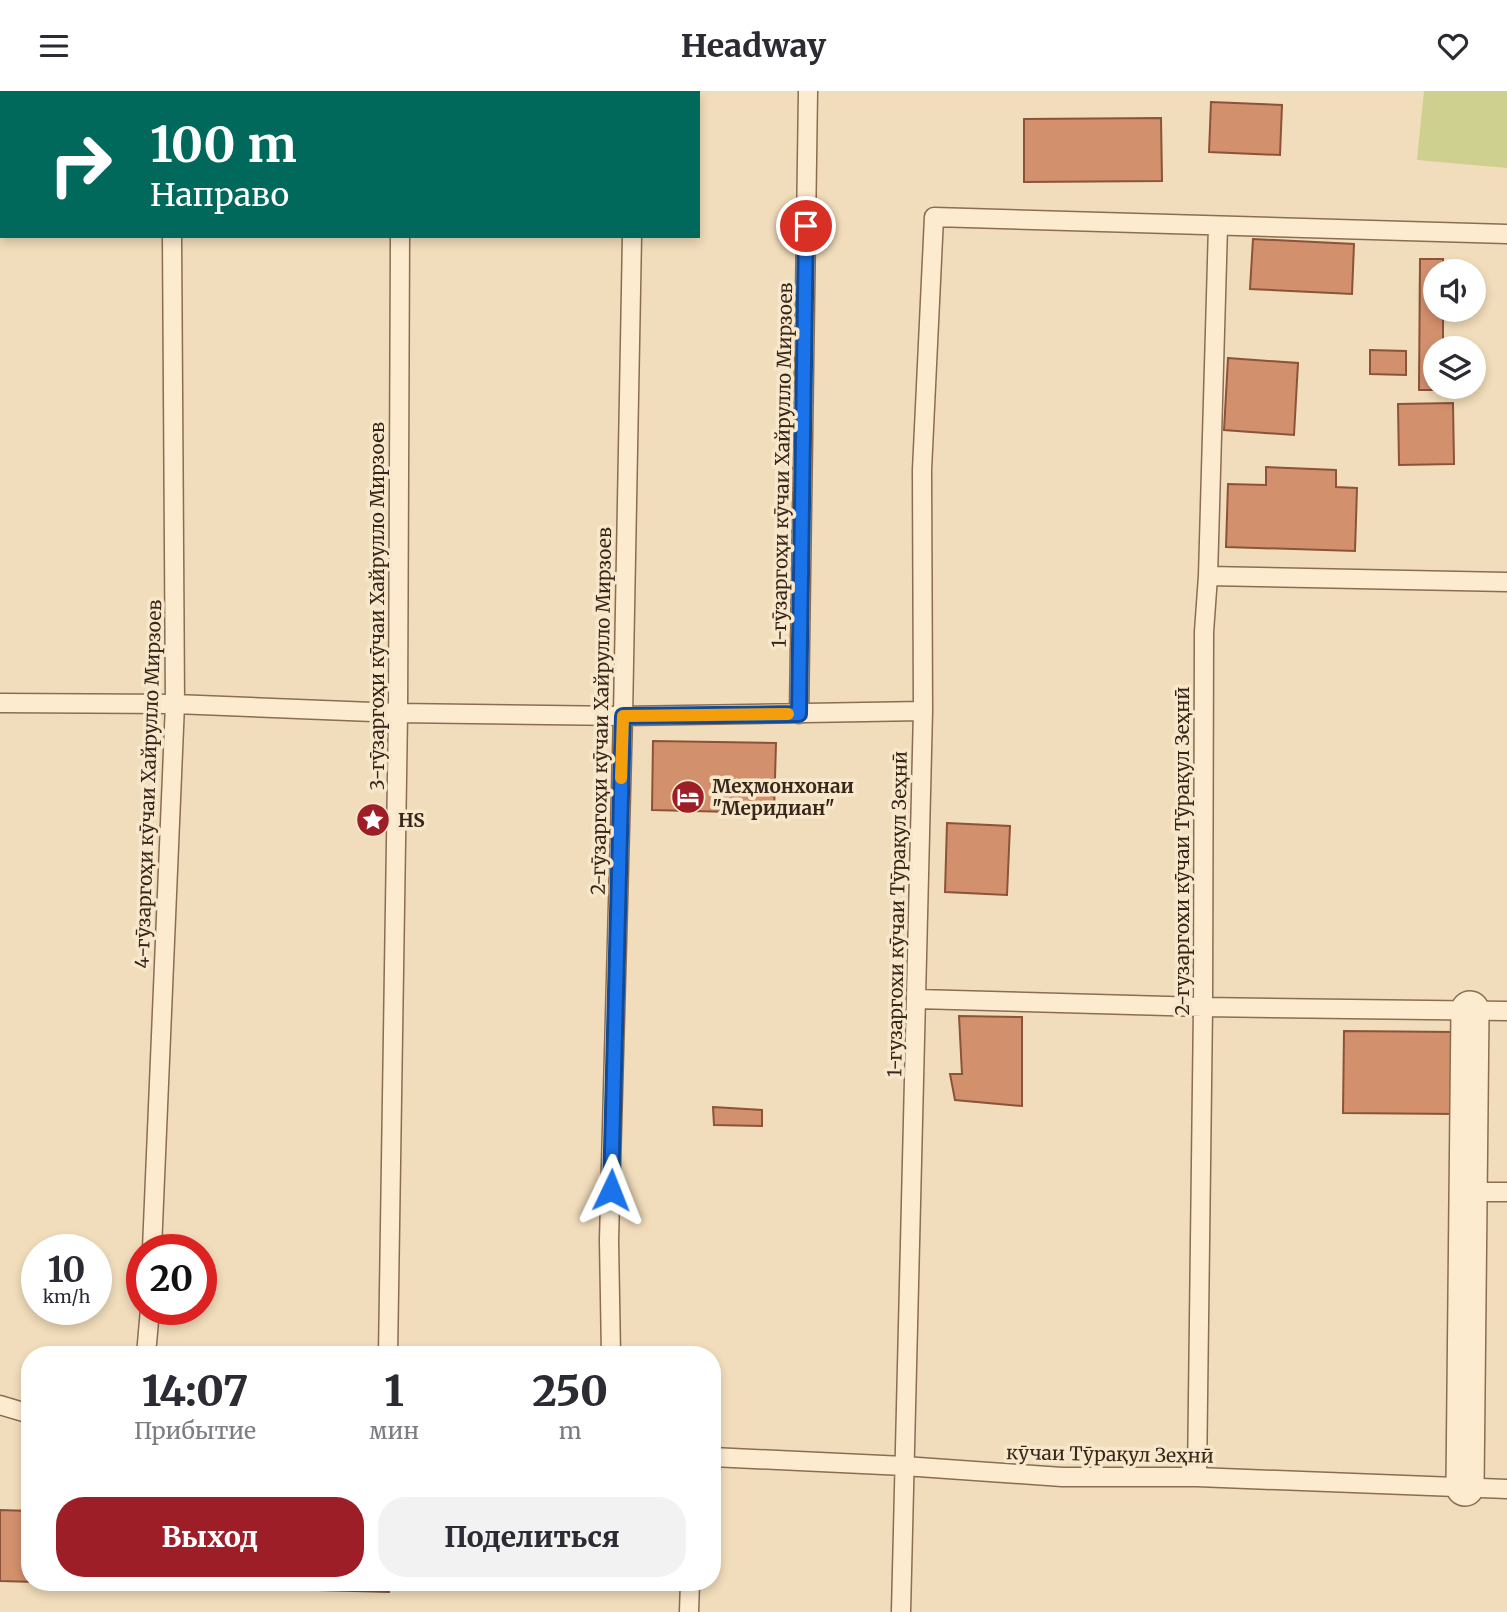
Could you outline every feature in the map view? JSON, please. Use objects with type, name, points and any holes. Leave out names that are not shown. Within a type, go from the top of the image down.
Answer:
[{"type":"street","points":[[1465,1487],[1470,1010]]},
{"type":"lane","name":"1-гӯзаргоҳи кӯчаи Хайрулло Мирзоев","points":[[799,714],[807,91]]},
{"type":"lane","name":"1-гузаргохи кӯчаи Тӯрақул Зеҳнӣ","points":[[901,1612],[905,1350],[917,999],[923,711],[922,470],[934,217],[1217,226]]},
{"type":"lane","points":[[1217,226],[1507,234]]},
{"type":"lane","name":"2-гузаргохи кӯчаи Тӯрақул Зеҳнӣ","points":[[1197,1477],[1203,1007],[1204,632],[1208,576],[1217,226]]},
{"type":"lane","name":"4-гӯзаргоҳи кӯчаи Хайрулло Мирзоев","points":[[153,1234],[176,704],[172,238]]},
{"type":"lane","name":"3-гӯзаргоҳи кӯчаи Хайрулло Мирзоев","points":[[388,1346],[398,713],[400,238]]},
{"type":"lane","name":"2-гӯзаргоҳи кӯчаи Хайрулло Мирзоев","points":[[611,1346],[609,1240],[632,238]]},
{"type":"lane","points":[[1208,576],[1507,582]]},
{"type":"lane","points":[[0,703],[176,704],[398,713],[623,716],[923,711]]},
{"type":"lane","points":[[917,999],[1203,1007],[1507,1011]]},
{"type":"lane","points":[[1468,1192],[1507,1192]]},
{"type":"lane","points":[[147,1346],[149,1325]]},
{"type":"lane","points":[[0,1405],[21,1411]]},
{"type":"lane","name":"кӯчаи Тӯрақул Зеҳнӣ","points":[[721,1457],[1062,1477],[1197,1477],[1507,1489]]},
{"type":"lane","points":[[689,1612],[690,1591]]},
{"type":"green space","points":[[1424,91],[1507,91],[1507,168],[1417,160]]},
{"type":"building","points":[[1211,102],[1282,105],[1280,155],[1209,152]]},
{"type":"building","points":[[1161,118],[1162,181],[1024,182],[1024,119]]},
{"type":"building","points":[[1253,239],[1354,244],[1352,294],[1250,289]]},
{"type":"building","points":[[1420,259],[1423,259],[1423,322],[1443,322],[1443,336],[1423,336],[1423,390],[1419,390]]},
{"type":"building","points":[[1370,350],[1406,351],[1406,375],[1370,374]]},
{"type":"building","points":[[1228,358],[1298,363],[1294,435],[1224,430]]},
{"type":"building","points":[[1453,403],[1454,464],[1399,465],[1398,404]]},
{"type":"building","points":[[1266,467],[1336,470],[1336,487],[1357,488],[1355,551],[1226,547],[1228,484],[1266,485]]},
{"type":"building","points":[[653,741],[776,743],[774,813],[652,810]]},
{"type":"building","points":[[947,823],[1010,826],[1007,895],[945,892]]},
{"type":"building","points":[[959,1016],[1022,1017],[1022,1106],[955,1100],[950,1074],[962,1074]]},
{"type":"building","points":[[1344,1031],[1455,1032],[1455,1114],[1343,1113]]},
{"type":"building","points":[[713,1107],[762,1110],[762,1126],[714,1125]]},
{"type":"building","points":[[0,1510],[21,1511],[21,1582],[0,1581]]},
{"type":"slow traffic","points":[[621,778],[623,716],[788,714]]},
{"type":"place","name":"Меҳмонхонаи \"Меридиан\"","points":[[688,797]]},
{"type":"place","name":"HS","points":[[373,820]]},
{"type":"route","points":[[611,1190],[623,716],[799,714],[806,226]]}]
